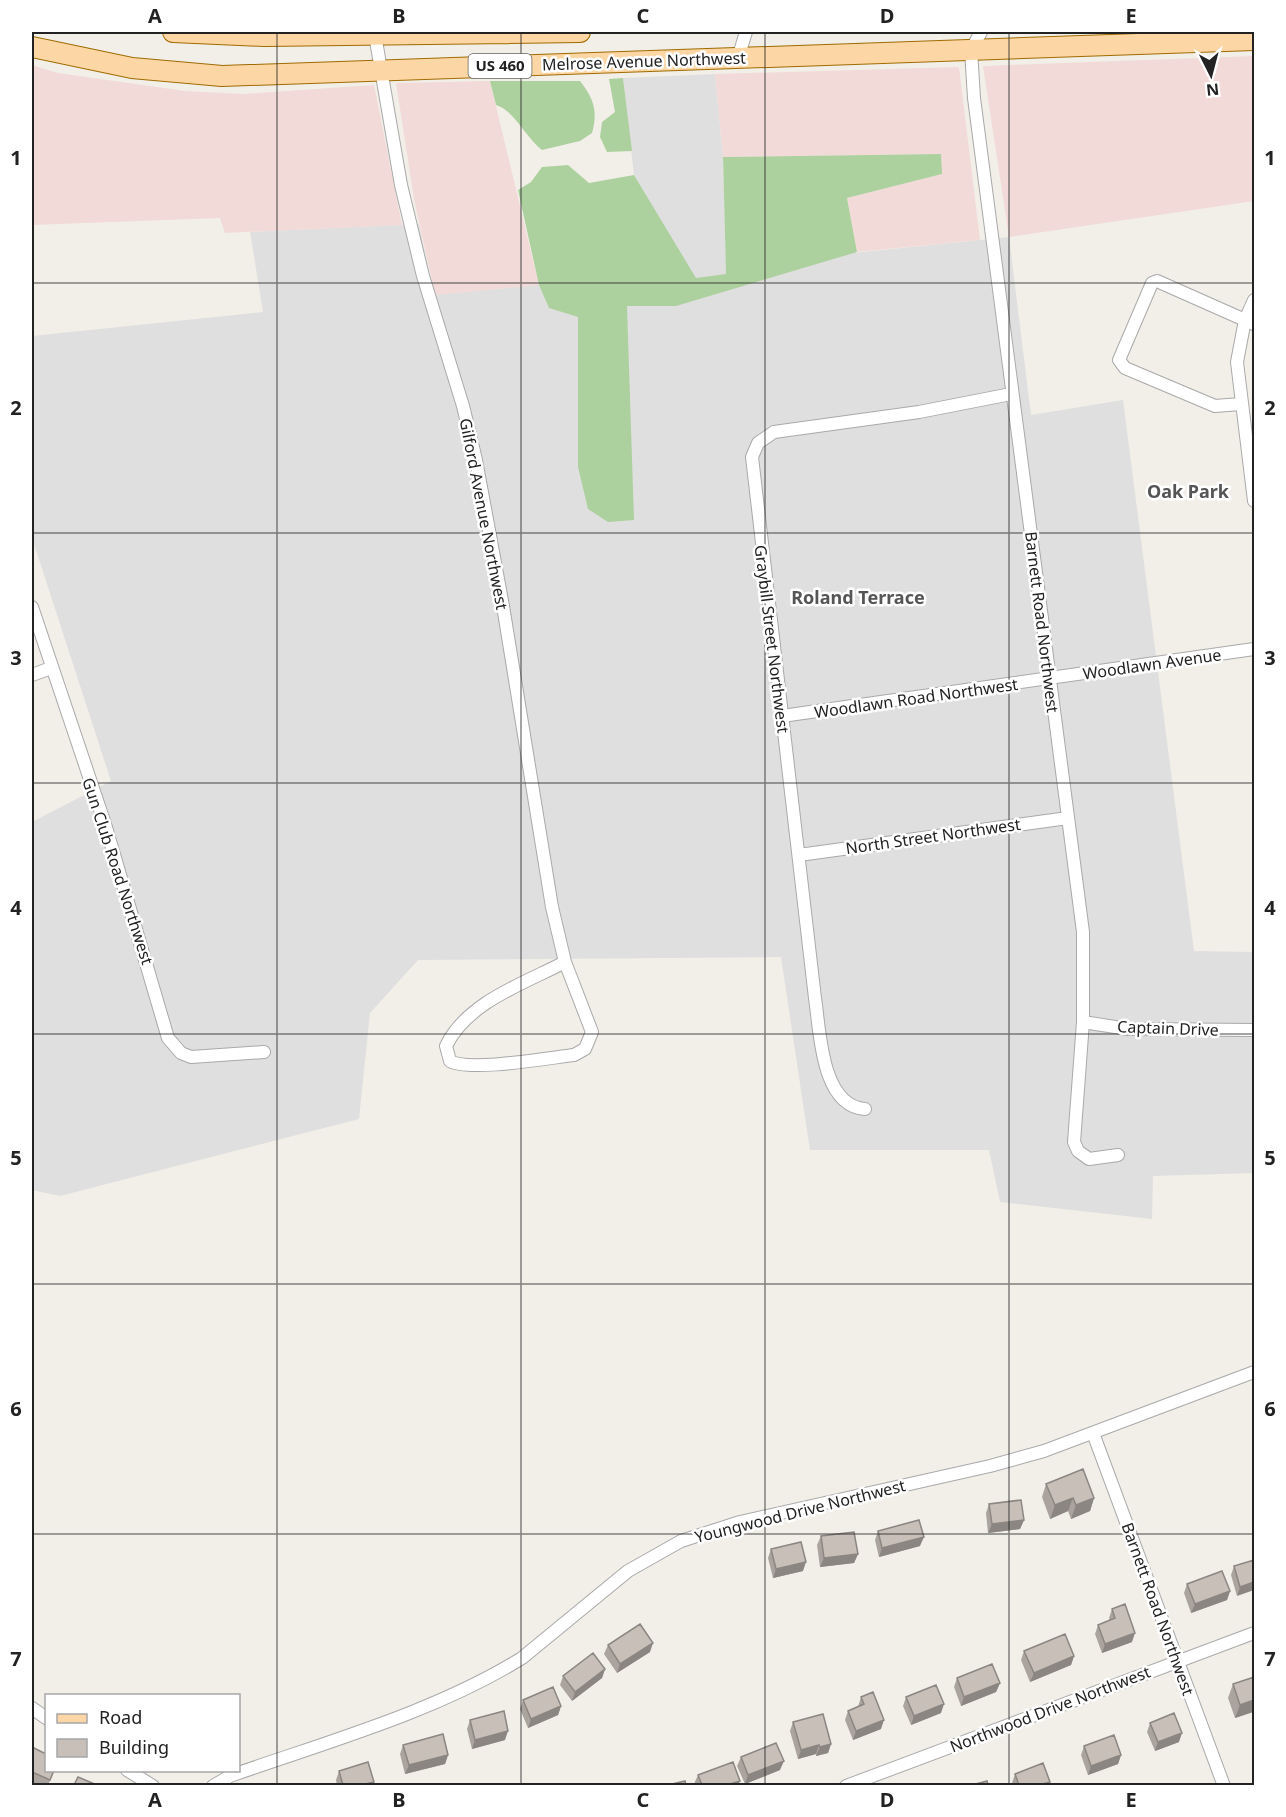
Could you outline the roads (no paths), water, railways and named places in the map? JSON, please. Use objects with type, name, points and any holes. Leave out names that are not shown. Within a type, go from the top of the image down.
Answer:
[{"type":"main road","name":"Melrose Avenue Northwest","points":[[173,32],[264,36],[580,32]]},
{"type":"main road","name":"US 460","points":[[971,50],[1254,39]]},
{"type":"main road","name":"Melrose Avenue Northwest","points":[[32,47],[132,68],[222,76],[971,50]]},
{"type":"street","points":[[738,58],[746,32]]},
{"type":"street","points":[[971,50],[981,32]]},
{"type":"street","name":"Gilford Avenue Northwest","points":[[375,35],[401,185],[420,264],[463,406],[476,460],[552,907],[565,962],[592,1032],[585,1049],[574,1055],[480,1065],[458,1065],[450,1060],[446,1046],[470,1016],[508,992],[565,962]]},
{"type":"street","name":"Barnett Road Northwest","points":[[971,50],[989,226],[1083,932],[1083,1022],[1074,1143],[1078,1151],[1089,1159],[1118,1155]]},
{"type":"street","points":[[1241,404],[1215,406],[1125,368],[1119,360],[1152,283],[1157,281],[1250,322]]},
{"type":"street","points":[[1254,300],[1250,322],[1237,362],[1254,501]]},
{"type":"street","name":"Graybill Street Northwest","points":[[865,1109],[849,1105],[841,1098],[826,1068],[815,998],[752,457],[758,442],[774,432],[919,412],[1011,394]]},
{"type":"street","name":"Gun Club Road Northwest","points":[[32,607],[105,824],[168,1038],[181,1053],[191,1057],[264,1052]]},
{"type":"street","name":"Woodlawn Avenue","points":[[1049,678],[1254,649]]},
{"type":"street","points":[[32,675],[51,668]]},
{"type":"street","name":"Woodlawn Road Northwest","points":[[782,716],[1049,678]]},
{"type":"street","name":"North Street Northwest","points":[[799,855],[1068,818]]},
{"type":"street","name":"Captain Drive","points":[[1083,1022],[1128,1029],[1254,1030]]},
{"type":"street","name":"Youngwood Drive Northwest","points":[[213,1785],[230,1776],[444,1697],[503,1670],[522,1658],[628,1571],[681,1541],[751,1520],[990,1466],[1093,1433],[1254,1372]]},
{"type":"street","name":"Barnett Road Northwest","points":[[1093,1433],[1224,1785]]},
{"type":"street","name":"Northwood Drive Northwest","points":[[846,1785],[1254,1633]]},
{"type":"street","points":[[32,1708],[45,1717]]},
{"type":"street","points":[[130,1772],[153,1785]]},
{"type":"district","name":"Oak Park","points":[[1188,492]]},
{"type":"district","name":"Roland Terrace","points":[[858,598]]}]
